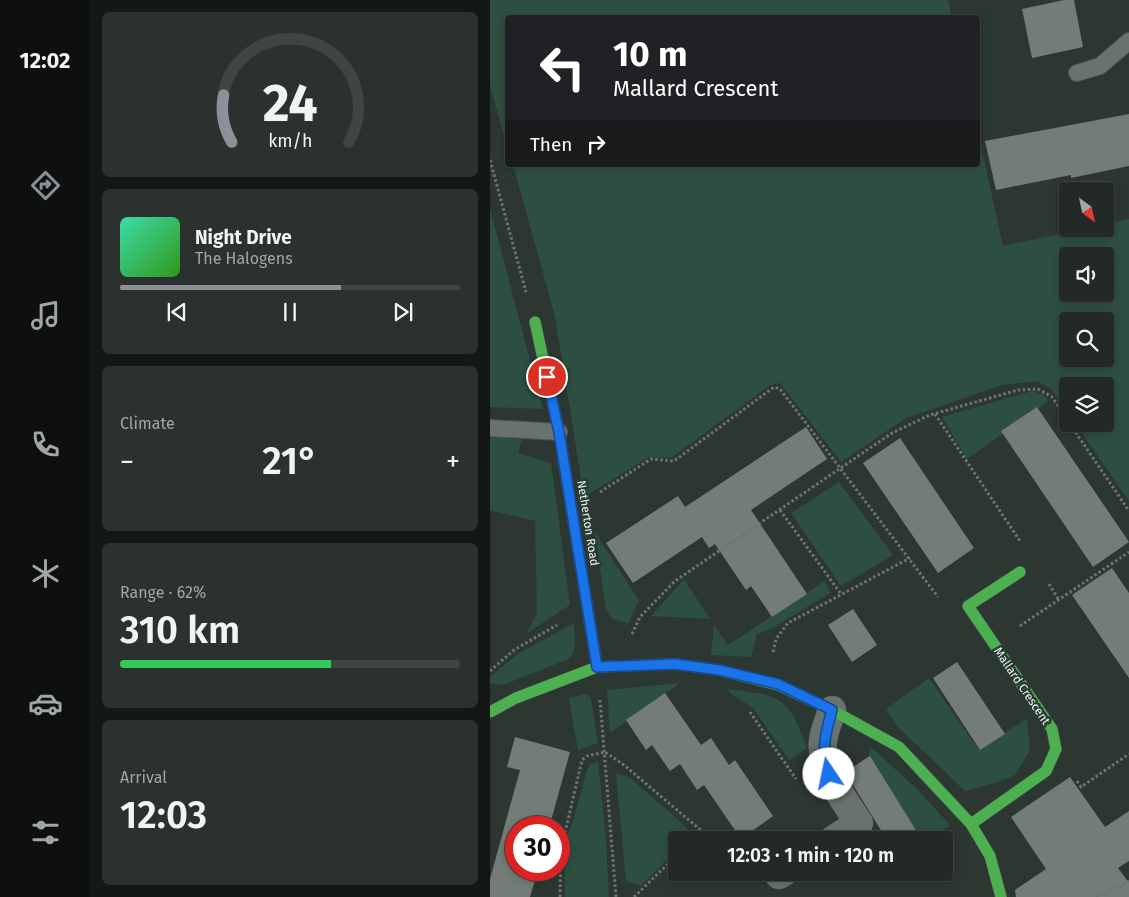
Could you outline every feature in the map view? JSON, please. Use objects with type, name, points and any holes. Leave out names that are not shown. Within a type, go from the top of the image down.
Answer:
[{"type":"street","name":"Netherton Road","points":[[535,322],[559,432],[597,667]]},
{"type":"street","points":[[968,606],[1020,572]]},
{"type":"street","name":"Mallard Crescent","points":[[968,606],[1052,729],[1056,749],[1050,764]]},
{"type":"street","points":[[490,712],[516,698],[597,667],[675,664],[719,670],[778,684],[832,710],[898,747],[971,824],[990,856],[1001,897]]},
{"type":"street","points":[[832,710],[823,741],[824,760],[829,774],[859,823],[847,831]]},
{"type":"street","points":[[971,824],[1046,771],[1050,764]]},
{"type":"lane","points":[[1077,73],[1100,66],[1129,41]]},
{"type":"lane","points":[[490,428],[559,432]]},
{"type":"path","points":[[490,160],[535,322]]},
{"type":"path","points":[[572,511],[651,459],[674,461],[774,388],[780,388],[943,604],[968,606]]},
{"type":"path","points":[[617,666],[640,617],[675,581],[892,433],[935,414],[1018,390],[1038,389],[1052,397],[1059,407]]},
{"type":"path","points":[[935,414],[1035,562],[1020,572]]},
{"type":"path","points":[[1075,432],[1129,511]]},
{"type":"path","points":[[780,510],[841,595]]},
{"type":"path","points":[[993,644],[1129,552]]},
{"type":"path","points":[[768,682],[776,639],[788,623],[910,558]]},
{"type":"path","points":[[490,670],[514,650],[588,609]]},
{"type":"path","points":[[597,667],[616,897]]},
{"type":"path","points":[[746,706],[798,783]]},
{"type":"path","points":[[560,897],[561,850],[582,760],[587,756],[604,752],[624,766],[701,831]]},
{"type":"path","points":[[1050,764],[1076,777],[1081,787],[1129,754]]},
{"type":"path","points":[[634,897],[668,864]]},
{"type":"path","points":[[1096,897],[1129,881]]},
{"type":"green space","points":[[490,0],[948,0],[952,15],[505,15],[505,140],[490,85]]},
{"type":"green space","points":[[980,141],[1003,246],[1059,234],[1059,238],[1114,238],[1114,222],[1129,219],[1129,501],[1082,432],[1114,432],[1114,377],[1059,377],[1059,400],[1051,389],[1037,381],[1002,385],[906,418],[841,462],[780,383],[770,385],[671,458],[649,457],[584,497],[555,316],[514,167],[980,167]]},
{"type":"green space","points":[[490,209],[543,409],[490,407]]},
{"type":"green space","points":[[1032,391],[1042,394],[1049,401],[967,459],[942,417]]},
{"type":"green space","points":[[490,437],[522,439],[518,453],[551,463],[570,605],[527,633],[537,613],[535,521],[490,510]]},
{"type":"green space","points":[[839,482],[893,555],[841,586],[791,513]]},
{"type":"green space","points":[[595,532],[639,601],[628,623],[612,619],[606,610]]},
{"type":"green space","points":[[684,579],[710,619],[651,616]]},
{"type":"green space","points":[[825,581],[830,593],[771,629],[757,634],[751,657],[711,655],[714,625],[728,645]]},
{"type":"green space","points":[[574,623],[575,646],[571,658],[503,685],[490,683],[490,677],[519,653]]},
{"type":"green space","points":[[929,678],[978,749],[1027,719],[1030,750],[1015,775],[965,791],[898,727],[886,709]]},
{"type":"green space","points":[[680,683],[610,733],[607,690]]},
{"type":"green space","points":[[728,689],[760,694],[780,701],[794,717],[807,748],[789,760],[753,708],[730,693]]},
{"type":"green space","points":[[587,694],[591,698],[598,743],[578,750],[569,698]]},
{"type":"green space","points":[[871,747],[919,791],[950,825],[942,831],[913,831],[868,758]]},
{"type":"green space","points":[[598,762],[606,839],[609,897],[565,897],[565,881],[570,881],[570,829],[587,770],[591,764]]},
{"type":"green space","points":[[616,773],[629,777],[686,827],[688,831],[668,831],[668,859],[641,886],[626,881]]},
{"type":"building","points":[[1064,0],[1074,0],[1083,47],[1032,58],[1022,9]]},
{"type":"building","points":[[1129,114],[1129,166],[1071,178],[1071,175],[996,190],[985,141]]},
{"type":"building","points":[[1037,407],[1129,542],[1093,567],[1001,431]]},
{"type":"building","points":[[806,427],[827,459],[751,510],[807,594],[772,617],[751,586],[746,590],[715,544],[709,548],[702,537],[633,583],[606,543],[678,496],[685,507]]},
{"type":"building","points":[[900,438],[974,548],[938,573],[863,463]]},
{"type":"building","points":[[1112,568],[1129,593],[1129,678],[1072,595]]},
{"type":"building","points":[[853,609],[877,645],[852,662],[828,625]]},
{"type":"building","points":[[957,662],[1005,734],[980,750],[933,678]]},
{"type":"building","points":[[665,693],[701,745],[711,738],[729,765],[735,760],[773,816],[752,831],[736,831],[704,785],[697,790],[680,764],[670,771],[652,745],[646,750],[626,720]]},
{"type":"building","points":[[515,737],[570,752],[552,816],[507,816],[520,770],[507,767]]},
{"type":"building","points":[[870,756],[916,831],[881,831],[845,772]]},
{"type":"building","points":[[1070,777],[1105,827],[1129,811],[1129,861],[1118,868],[1129,883],[1129,897],[1016,897],[1015,890],[1046,869],[1011,817]]},
{"type":"building","points":[[505,824],[505,881],[535,881],[530,897],[490,897],[490,879]]},
{"type":"traffic: fast","points":[[535,322],[559,432],[597,667]]},
{"type":"traffic: fast","points":[[971,824],[1046,771],[1056,749],[1052,729],[968,606],[1020,572]]},
{"type":"traffic: fast","points":[[490,712],[516,698],[597,667],[675,664],[719,670],[778,685],[832,710],[899,747],[971,824],[990,856],[1001,897]]},
{"type":"route","points":[[547,377],[559,432],[597,667],[675,664],[719,670],[778,684],[832,710],[823,741],[824,760],[829,774]]}]
